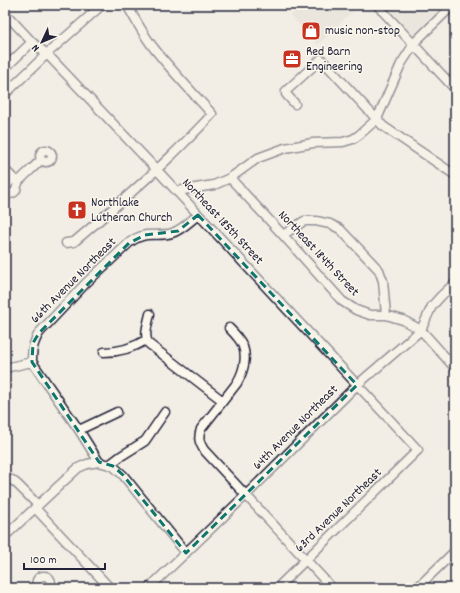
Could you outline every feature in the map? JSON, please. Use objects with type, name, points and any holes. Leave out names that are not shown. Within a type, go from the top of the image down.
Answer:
[{"type":"street","points":[[5,94],[102,5]]},
{"type":"street","points":[[66,242],[74,242],[156,169],[199,129],[212,114],[152,46],[127,5]]},
{"type":"street","points":[[377,5],[455,89]]},
{"type":"street","points":[[176,191],[214,184],[230,178],[258,158],[285,148],[313,143],[343,142],[353,139],[362,133],[377,119],[401,64],[413,44],[453,5]]},
{"type":"street","name":"Northeast 185th Street","points":[[5,13],[32,42],[47,54],[156,169],[418,450]]},
{"type":"street","points":[[5,68],[32,42]]},
{"type":"street","points":[[295,104],[286,94],[286,91],[321,59],[388,130],[455,175]]},
{"type":"street","points":[[5,170],[15,181],[41,160]]},
{"type":"street","name":"Northeast 184th Street","points":[[230,178],[284,235],[342,301],[356,310],[370,315],[386,315],[403,320],[421,330],[455,368]]},
{"type":"street","name":"66th Avenue Northeast","points":[[32,362],[33,343],[39,333],[86,282],[129,243],[136,238],[145,235],[171,234],[178,231],[198,215]]},
{"type":"street","points":[[284,235],[304,221],[316,221],[330,224],[340,229],[378,270],[383,281],[386,315]]},
{"type":"street","name":"64th Avenue Northeast","points":[[149,588],[357,385],[421,330],[432,306],[455,283]]},
{"type":"street","points":[[150,314],[146,340],[152,347],[223,401]]},
{"type":"street","points":[[229,328],[238,338],[243,347],[244,362],[242,375],[201,429],[198,436],[201,445],[332,588]]},
{"type":"street","points":[[104,352],[117,352],[138,345],[146,340]]},
{"type":"street","points":[[5,368],[32,362],[99,462]]},
{"type":"street","points":[[79,430],[118,412]]},
{"type":"street","points":[[109,465],[145,441],[165,412]]},
{"type":"street","name":"63rd Avenue Northeast","points":[[277,588],[418,450]]},
{"type":"street","points":[[5,536],[78,468],[87,464],[99,462],[113,466],[123,475],[186,553]]},
{"type":"street","points":[[12,480],[110,588]]},
{"type":"street","points":[[417,588],[455,551]]},
{"type":"street","points":[[38,588],[36,584],[38,579],[42,576],[46,576],[50,579],[52,584],[50,588]]},
{"type":"highlighted area","points":[[198,215],[357,385],[186,553],[123,475],[113,466],[99,462],[32,362],[33,343],[39,333],[129,243],[145,235],[178,231]]},
{"type":"shaded area","points":[[302,5],[359,5],[318,45],[290,16]]},
{"type":"shaded area","points":[[384,5],[444,5],[413,35]]},
{"type":"place","name":"music non-stop","points":[[311,31]]},
{"type":"place","name":"Red Barn Engineering","points":[[292,59]]},
{"type":"place","name":"Northlake Lutheran Church","points":[[77,210]]}]
